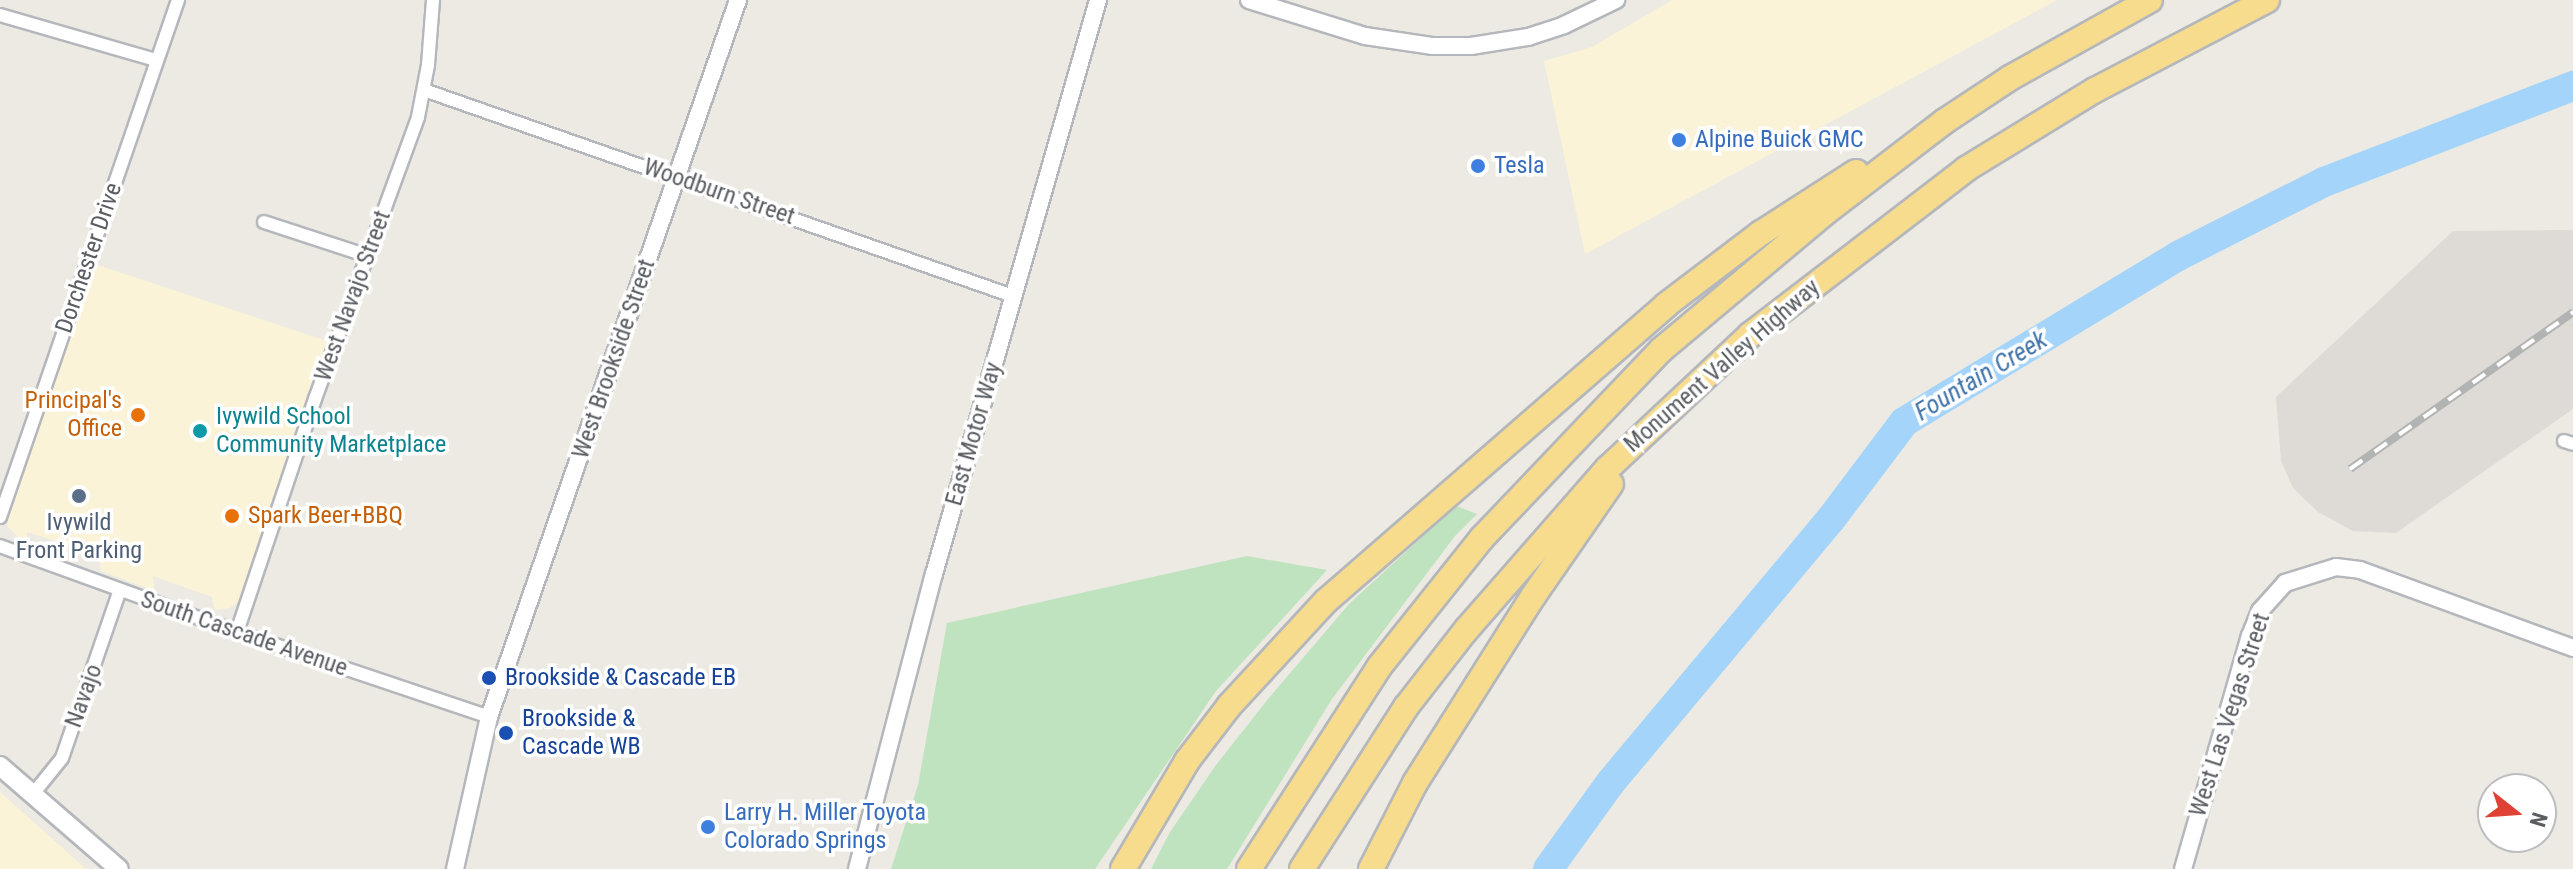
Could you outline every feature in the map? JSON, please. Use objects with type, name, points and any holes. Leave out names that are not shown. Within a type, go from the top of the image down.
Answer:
[{"type":"highway","name":"Monument Valley Highway","points":[[1249,869],[1379,667],[1482,538],[1661,350],[1826,212],[1945,121],[2010,78],[2150,0]]},
{"type":"highway","name":"Monument Valley Highway","points":[[1302,869],[1414,696],[1562,518],[1660,417],[1750,335],[1966,169],[2095,90],[2267,0]]},
{"type":"highway","points":[[1123,869],[1150,819],[1212,728],[1326,601],[1666,305],[1809,199],[1945,121]]},
{"type":"highway","points":[[1371,869],[1415,783],[1534,595],[1660,417]]},
{"type":"main road","points":[[0,766],[119,869]]},
{"type":"street","name":"Dorchester Drive","points":[[0,517],[178,0]]},
{"type":"street","name":"West Navajo Street","points":[[237,632],[315,399],[418,117],[424,90],[433,0]]},
{"type":"street","name":"West Brookside Street","points":[[455,869],[489,717],[738,0]]},
{"type":"street","name":"East Motor Way","points":[[857,869],[934,574],[1098,0]]},
{"type":"street","points":[[1249,0],[1365,36],[1433,46],[1471,46],[1528,37],[1564,25],[1616,0]]},
{"type":"street","points":[[0,15],[156,60]]},
{"type":"street","name":"Woodburn Street","points":[[424,90],[1013,296]]},
{"type":"street","points":[[264,222],[368,256]]},
{"type":"street","name":"South Cascade Avenue","points":[[0,546],[237,632],[489,717]]},
{"type":"street","name":"West Las Vegas Street","points":[[2183,869],[2260,611],[2285,583],[2336,567],[2360,570],[2573,648]]},
{"type":"street","name":"Navajo","points":[[33,794],[62,758],[120,590]]},
{"type":"shaded area","name":"Alpine Buick GMC","points":[[1672,0],[2057,0],[1585,254],[1544,61],[1592,47]]},
{"type":"shaded area","points":[[2573,230],[2573,409],[2396,533],[2353,531],[2318,512],[2293,488],[2281,461],[2276,397],[2453,231]]},
{"type":"shaded area","points":[[95,264],[327,341],[238,602],[230,608],[215,610],[212,597],[153,576],[155,591],[101,571],[99,555],[27,532],[27,546],[8,527],[7,518]]},
{"type":"shaded area","points":[[0,792],[86,869],[0,869]]},
{"type":"green space","points":[[1456,506],[1477,514],[1455,536],[1332,699],[1227,869],[1151,869],[1170,832],[1216,765],[1268,699],[1349,604]]},
{"type":"green space","points":[[1247,556],[1327,570],[1216,691],[1095,869],[891,869],[918,785],[947,623]]},
{"type":"waterway","name":"Fountain Creek","points":[[1548,869],[1611,782],[1831,519],[1904,422],[2178,256],[2324,182],[2573,86]]},
{"type":"railway","points":[[2350,469],[2573,312]]},
{"type":"place","name":"Alpine Buick GMC","points":[[1679,140]]},
{"type":"place","name":"Tesla","points":[[1478,166]]},
{"type":"place","name":"Principal's Office","points":[[138,415]]},
{"type":"place","name":"Ivywild School Community Marketplace","points":[[200,431]]},
{"type":"place","name":"Ivywild Front Parking","points":[[79,496]]},
{"type":"place","name":"Spark Beer+BBQ","points":[[232,516]]},
{"type":"place","name":"Brookside & Cascade EB","points":[[489,678]]},
{"type":"place","name":"Brookside & Cascade WB","points":[[506,733]]},
{"type":"place","name":"Larry H. Miller Toyota Colorado Springs","points":[[708,827]]}]
